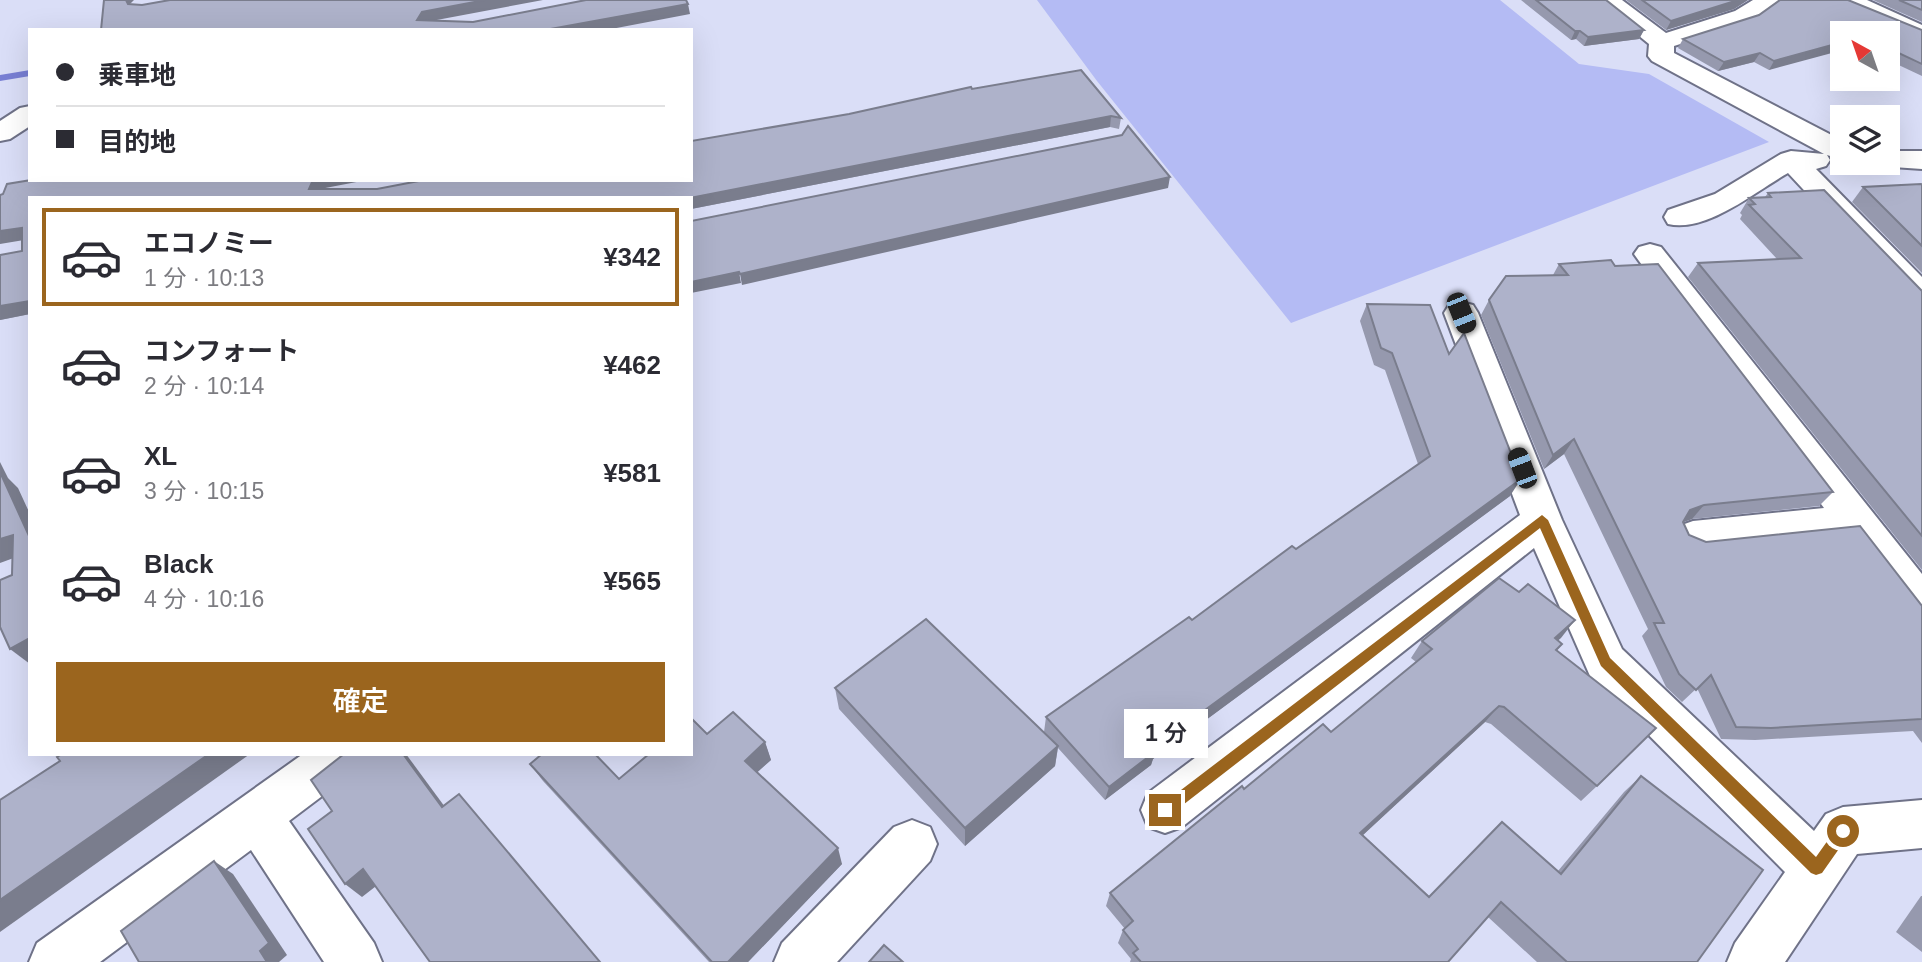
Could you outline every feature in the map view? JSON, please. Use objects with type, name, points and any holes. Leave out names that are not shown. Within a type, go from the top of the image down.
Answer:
[{"type":"street","points":[[1607,0],[1662,42]]},
{"type":"street","points":[[1662,42],[1744,16],[1770,0]]},
{"type":"street","points":[[1849,0],[1922,34]]},
{"type":"street","points":[[1662,42],[1661,56],[1830,145]]},
{"type":"street","points":[[0,133],[28,115]]},
{"type":"street","points":[[1791,160],[1922,296]]},
{"type":"street","points":[[1679,218],[1730,198],[1778,165],[1791,160],[1830,160]]},
{"type":"street","points":[[1900,160],[1922,160]]},
{"type":"street","points":[[1650,254],[1922,605]]},
{"type":"street","points":[[1461,313],[1542,520],[1606,662],[1816,868]]},
{"type":"street","points":[[1165,810],[1542,520]]},
{"type":"street","points":[[1693,537],[1857,520]]},
{"type":"street","points":[[56,962],[338,756]]},
{"type":"street","points":[[257,816],[355,962]]},
{"type":"street","points":[[1754,962],[1843,831],[1922,824]]},
{"type":"street","points":[[801,962],[912,844]]},
{"type":"shaded area","points":[[1037,0],[1500,0],[1579,64],[1649,74],[1769,142],[1291,323],[1097,81]]},
{"type":"building","points":[[104,0],[126,0],[128,4],[142,5],[170,0],[485,0],[422,12],[417,20],[473,22],[586,0],[686,0],[688,4],[556,28],[101,28]]},
{"type":"building","points":[[1536,0],[1606,0],[1644,30],[1588,37],[1575,31]]},
{"type":"building","points":[[1642,0],[1738,0],[1671,21]]},
{"type":"building","points":[[1780,0],[1848,0],[1900,21],[1830,21],[1830,46],[1774,61],[1760,53],[1724,62],[1683,39],[1759,15]]},
{"type":"building","points":[[1899,0],[1922,0],[1922,10]]},
{"type":"building","points":[[1900,21],[1922,30],[1922,64],[1900,54]]},
{"type":"building","points":[[1081,70],[1121,118],[1111,116],[693,197],[28,196],[28,301],[0,306],[0,255],[22,251],[22,228],[0,231],[0,195],[7,184],[28,180],[312,182],[309,189],[377,189],[414,182],[693,182],[693,141],[849,114],[971,87],[972,89]]},
{"type":"building","points":[[1128,126],[1170,177],[740,274],[739,272],[693,282],[693,221],[1122,135]]},
{"type":"building","points":[[1922,185],[1922,246],[1863,187]]},
{"type":"building","points":[[1824,190],[1922,291],[1922,536],[1698,263],[1801,258],[1749,205],[1755,204],[1749,198],[1771,197],[1768,193]]},
{"type":"building","points":[[1611,260],[1615,266],[1658,264],[1833,492],[1704,505],[1690,510],[1683,522],[1689,535],[1706,542],[1860,526],[1922,606],[1922,719],[1771,728],[1736,727],[1711,675],[1696,690],[1679,674],[1654,623],[1664,623],[1574,439],[1553,455],[1489,300],[1506,276],[1568,275],[1559,264]]},
{"type":"building","points":[[1367,304],[1430,305],[1449,354],[1464,333],[1521,479],[1153,748],[1156,751],[1109,787],[1046,717],[1189,617],[1192,620],[1292,546],[1296,549],[1430,456],[1392,353],[1381,348]]},
{"type":"building","points":[[0,472],[28,534],[28,639],[10,649],[0,627],[0,580],[12,575],[13,535],[0,539]]},
{"type":"building","points":[[1499,578],[1519,592],[1528,584],[1575,620],[1555,638],[1562,644],[1556,650],[1656,728],[1597,786],[1504,707],[1499,706],[1360,833],[1429,897],[1502,822],[1561,874],[1641,776],[1763,870],[1697,962],[1567,962],[1501,902],[1448,962],[1141,962],[1133,953],[1138,949],[1123,930],[1133,921],[1110,893],[1323,724],[1331,732],[1432,649],[1422,641]]},
{"type":"building","points":[[926,619],[1058,746],[965,828],[835,688]]},
{"type":"building","points":[[733,712],[765,742],[745,761],[838,848],[728,962],[712,962],[530,764],[540,756],[597,756],[619,779],[647,756],[693,756],[693,720],[707,734]]},
{"type":"building","points":[[206,756],[0,900],[0,800],[60,761],[57,757]]},
{"type":"building","points":[[341,756],[404,756],[442,807],[459,794],[600,962],[430,962],[363,869],[345,884],[308,829],[332,811],[311,780]]},
{"type":"building","points":[[214,861],[269,943],[260,951],[267,962],[139,962],[121,931]]},
{"type":"building","points":[[884,945],[903,962],[869,962]]},
{"type":"waterway","points":[[0,78],[28,73]]},
{"type":"route","points":[[1165,810],[1542,520],[1606,662],[1816,868],[1843,831]]}]
